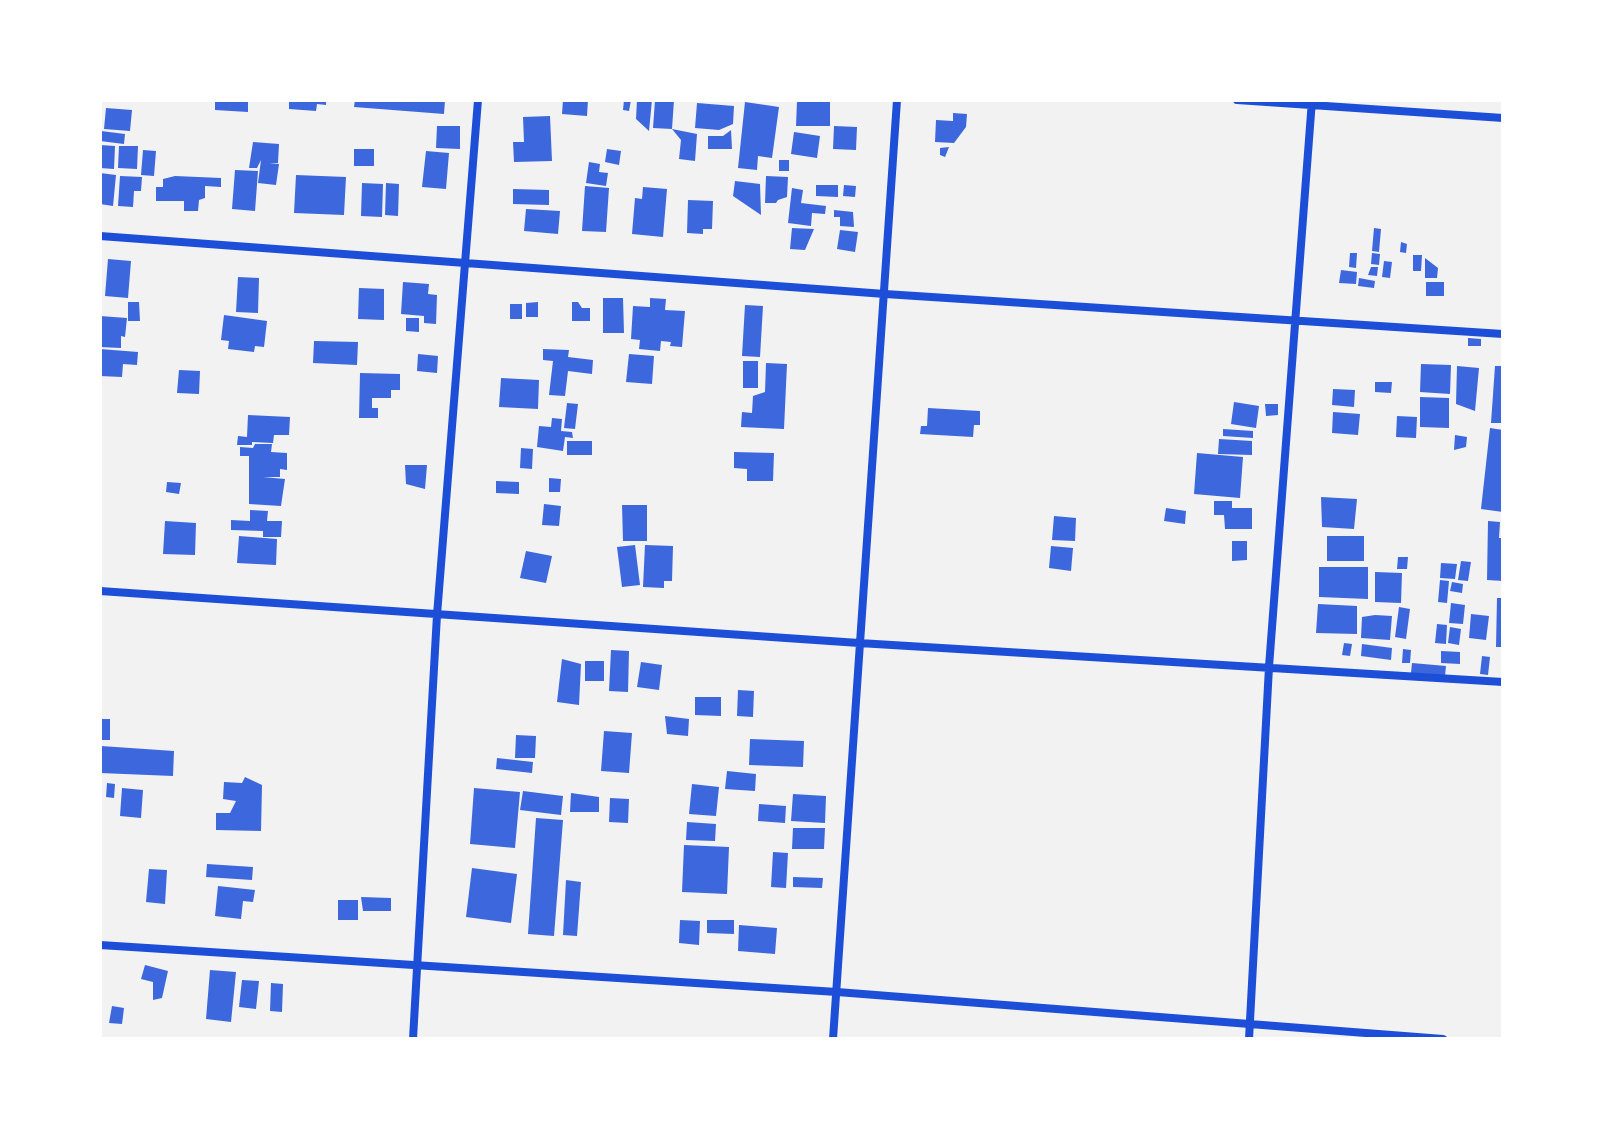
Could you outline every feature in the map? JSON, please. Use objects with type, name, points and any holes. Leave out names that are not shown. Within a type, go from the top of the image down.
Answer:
[{"type":"street","points":[[413,1039],[437,615],[478,100]]},
{"type":"street","points":[[833,1039],[897,100]]},
{"type":"street","points":[[1237,100],[1312,102],[1503,118]]},
{"type":"street","points":[[1249,1039],[1269,667],[1312,102]]},
{"type":"street","points":[[100,236],[885,294],[1503,334]]},
{"type":"street","points":[[100,591],[859,643],[1503,682]]},
{"type":"street","points":[[100,945],[837,992],[1443,1039]]},
{"type":"building","points":[[215,100],[248,100],[248,112],[215,110]]},
{"type":"building","points":[[289,100],[326,100],[326,105],[317,104],[316,111],[289,109]]},
{"type":"building","points":[[355,100],[445,100],[444,114],[354,107]]},
{"type":"building","points":[[563,100],[588,100],[587,116],[562,114]]},
{"type":"building","points":[[624,100],[631,100],[629,111],[623,110]]},
{"type":"building","points":[[637,100],[652,100],[649,131],[636,119]]},
{"type":"building","points":[[655,100],[674,100],[672,129],[653,128]]},
{"type":"building","points":[[797,101],[830,101],[830,126],[796,126]]},
{"type":"building","points":[[745,102],[779,107],[772,158],[758,156],[757,170],[738,168]]},
{"type":"building","points":[[697,103],[734,106],[733,124],[719,130],[695,128]]},
{"type":"building","points":[[106,108],[132,110],[130,131],[104,129]]},
{"type":"building","points":[[953,113],[967,114],[966,127],[954,143],[935,142],[936,120],[953,121]]},
{"type":"building","points":[[550,116],[552,161],[514,162],[513,142],[524,142],[523,117]]},
{"type":"building","points":[[437,126],[460,126],[460,149],[436,148]]},
{"type":"building","points":[[834,126],[857,127],[856,150],[833,149]]},
{"type":"building","points":[[672,129],[697,134],[695,161],[679,159],[681,140]]},
{"type":"building","points":[[731,130],[732,149],[708,149],[708,136],[723,136]]},
{"type":"building","points":[[101,131],[125,134],[124,144],[100,141]]},
{"type":"building","points":[[794,132],[820,136],[817,158],[791,154]]},
{"type":"building","points":[[253,142],[279,144],[278,163],[269,163],[279,164],[276,185],[258,183],[261,160],[257,168],[249,168]]},
{"type":"building","points":[[100,145],[115,146],[114,169],[100,168]]},
{"type":"building","points":[[119,146],[138,146],[137,169],[118,168]]},
{"type":"building","points":[[949,147],[945,157],[940,155],[940,148]]},
{"type":"building","points":[[354,149],[374,149],[374,166],[354,166]]},
{"type":"building","points":[[607,149],[621,151],[619,165],[605,162]]},
{"type":"building","points":[[143,150],[156,151],[154,176],[141,175]]},
{"type":"building","points":[[426,151],[449,153],[446,189],[422,187]]},
{"type":"building","points":[[779,160],[789,160],[789,171],[779,171]]},
{"type":"building","points":[[589,162],[600,164],[599,172],[608,173],[606,186],[586,183]]},
{"type":"building","points":[[235,170],[258,171],[255,211],[232,209]]},
{"type":"building","points":[[100,173],[116,175],[113,206],[100,204]]},
{"type":"building","points":[[296,175],[346,177],[344,215],[294,213]]},
{"type":"building","points":[[120,176],[142,177],[141,191],[134,191],[133,207],[118,206]]},
{"type":"building","points":[[175,176],[221,178],[221,187],[205,186],[205,198],[199,200],[198,211],[184,211],[184,201],[156,201],[156,187],[163,187],[163,179]]},
{"type":"building","points":[[766,176],[788,177],[787,197],[776,203],[765,203]]},
{"type":"building","points":[[735,181],[760,184],[761,215],[733,196]]},
{"type":"building","points":[[362,183],[383,184],[382,217],[361,216]]},
{"type":"building","points":[[386,183],[399,184],[398,216],[385,215]]},
{"type":"building","points":[[816,185],[838,185],[838,197],[816,196]]},
{"type":"building","points":[[844,185],[856,186],[855,197],[843,196]]},
{"type":"building","points":[[585,186],[609,188],[606,232],[582,231]]},
{"type":"building","points":[[643,187],[667,189],[663,237],[632,234],[635,198],[642,199]]},
{"type":"building","points":[[792,188],[803,190],[801,203],[826,206],[825,214],[812,213],[811,226],[788,223]]},
{"type":"building","points":[[513,189],[549,190],[549,205],[513,204]]},
{"type":"building","points":[[688,200],[713,201],[712,229],[703,229],[703,234],[687,233]]},
{"type":"building","points":[[526,209],[560,211],[558,234],[524,231]]},
{"type":"building","points":[[834,210],[853,212],[854,227],[840,226],[840,217],[834,217]]},
{"type":"building","points":[[792,228],[814,229],[805,250],[790,249]]},
{"type":"building","points":[[1374,228],[1381,229],[1379,252],[1372,251]]},
{"type":"building","points":[[840,230],[858,232],[855,252],[837,249]]},
{"type":"building","points":[[1401,242],[1407,244],[1406,253],[1400,252]]},
{"type":"building","points":[[1350,253],[1357,253],[1356,268],[1349,267]]},
{"type":"building","points":[[1372,253],[1380,254],[1379,265],[1371,264]]},
{"type":"building","points":[[1413,255],[1422,255],[1421,271],[1413,271]]},
{"type":"building","points":[[1425,258],[1438,268],[1437,278],[1425,278]]},
{"type":"building","points":[[108,259],[131,261],[128,298],[105,296]]},
{"type":"building","points":[[1384,261],[1392,262],[1390,278],[1382,277]]},
{"type":"building","points":[[1371,267],[1378,267],[1377,276],[1368,275]]},
{"type":"building","points":[[1341,270],[1357,272],[1356,284],[1339,283]]},
{"type":"building","points":[[238,277],[259,278],[258,313],[236,312]]},
{"type":"building","points":[[1359,278],[1375,281],[1374,288],[1358,286]]},
{"type":"building","points":[[403,282],[429,284],[428,294],[437,295],[436,324],[424,323],[424,316],[401,314]]},
{"type":"building","points":[[1426,282],[1444,282],[1444,296],[1426,296]]},
{"type":"building","points":[[359,288],[384,289],[384,320],[358,319]]},
{"type":"building","points":[[603,298],[623,298],[624,333],[603,333]]},
{"type":"building","points":[[650,298],[666,299],[665,310],[685,311],[682,347],[661,341],[660,351],[639,349],[640,340],[631,339],[633,306],[650,307]]},
{"type":"building","points":[[128,302],[139,302],[140,321],[128,321]]},
{"type":"building","points":[[538,302],[538,317],[526,317],[526,303]]},
{"type":"building","points":[[572,302],[578,302],[582,308],[590,308],[590,321],[572,321]]},
{"type":"building","points":[[510,304],[522,304],[522,319],[510,319]]},
{"type":"building","points":[[745,305],[763,306],[760,357],[742,356]]},
{"type":"building","points":[[224,315],[267,321],[264,347],[255,346],[254,352],[228,349],[229,341],[221,340]]},
{"type":"building","points":[[100,316],[127,318],[121,348],[100,347]]},
{"type":"building","points":[[406,318],[419,318],[419,332],[406,331]]},
{"type":"building","points":[[1468,338],[1481,339],[1481,346],[1468,346]]},
{"type":"building","points":[[314,341],[358,342],[357,365],[313,363]]},
{"type":"building","points":[[100,349],[138,352],[137,365],[123,364],[122,377],[100,376]]},
{"type":"building","points":[[543,349],[569,350],[568,357],[593,360],[592,374],[568,371],[565,396],[549,395],[553,361],[543,360]]},
{"type":"building","points":[[418,354],[438,356],[437,373],[417,371]]},
{"type":"building","points":[[629,354],[654,356],[652,384],[626,382]]},
{"type":"building","points":[[743,361],[758,361],[758,388],[743,388]]},
{"type":"building","points":[[766,363],[787,364],[784,429],[741,427],[742,412],[752,413],[753,396],[765,392]]},
{"type":"building","points":[[1421,364],[1451,365],[1450,394],[1420,392]]},
{"type":"building","points":[[1457,366],[1479,368],[1475,411],[1456,404]]},
{"type":"building","points":[[1495,366],[1503,366],[1503,423],[1491,423]]},
{"type":"building","points":[[179,370],[200,371],[199,394],[177,393]]},
{"type":"building","points":[[360,373],[400,374],[400,390],[391,390],[391,398],[372,398],[372,408],[378,408],[378,418],[359,418]]},
{"type":"building","points":[[501,378],[539,380],[538,409],[499,407]]},
{"type":"building","points":[[1375,382],[1392,382],[1391,393],[1375,392]]},
{"type":"building","points":[[1333,389],[1355,390],[1354,407],[1332,405]]},
{"type":"building","points":[[1420,397],[1449,398],[1449,428],[1420,427]]},
{"type":"building","points":[[1234,402],[1259,406],[1256,428],[1231,424]]},
{"type":"building","points":[[567,403],[578,404],[575,429],[564,428]]},
{"type":"building","points":[[1265,404],[1278,404],[1278,415],[1266,416]]},
{"type":"building","points":[[928,408],[980,411],[980,425],[974,425],[973,437],[920,434],[921,426],[927,426]]},
{"type":"building","points":[[1333,412],[1360,414],[1358,435],[1332,433]]},
{"type":"building","points":[[248,415],[290,417],[289,435],[274,435],[273,443],[237,445],[238,436],[247,437]]},
{"type":"building","points":[[1397,416],[1417,417],[1416,438],[1396,437]]},
{"type":"building","points":[[552,418],[562,419],[561,431],[572,432],[573,438],[565,437],[563,451],[537,447],[539,426],[551,427]]},
{"type":"building","points":[[1490,428],[1503,430],[1503,512],[1481,509]]},
{"type":"building","points":[[1223,429],[1253,431],[1253,438],[1223,436]]},
{"type":"building","points":[[1455,435],[1467,437],[1466,447],[1454,450]]},
{"type":"building","points":[[1219,439],[1252,441],[1252,455],[1218,454]]},
{"type":"building","points":[[567,441],[592,441],[592,455],[567,455]]},
{"type":"building","points":[[255,444],[272,444],[271,452],[287,453],[287,470],[280,469],[280,477],[263,477],[285,479],[281,506],[249,504],[249,456],[240,456],[240,447],[253,448]]},
{"type":"building","points":[[521,448],[533,449],[532,469],[520,468]]},
{"type":"building","points":[[734,452],[774,453],[773,481],[747,481],[747,469],[734,468]]},
{"type":"building","points":[[1197,453],[1243,457],[1240,498],[1194,494]]},
{"type":"building","points":[[405,465],[427,465],[425,489],[406,484]]},
{"type":"building","points":[[549,478],[561,479],[560,492],[549,492]]},
{"type":"building","points":[[496,481],[519,482],[519,494],[496,493]]},
{"type":"building","points":[[167,482],[181,483],[179,494],[166,492]]},
{"type":"building","points":[[1321,497],[1357,499],[1354,529],[1322,527]]},
{"type":"building","points":[[1214,501],[1232,501],[1232,508],[1252,508],[1252,529],[1225,529],[1224,515],[1214,515]]},
{"type":"building","points":[[544,504],[561,506],[559,526],[542,525]]},
{"type":"building","points":[[622,505],[647,505],[647,541],[623,541]]},
{"type":"building","points":[[1166,508],[1186,511],[1185,524],[1164,521]]},
{"type":"building","points":[[250,510],[268,511],[267,521],[282,521],[281,537],[263,537],[263,531],[231,530],[231,520],[250,521]]},
{"type":"building","points":[[1054,516],[1076,518],[1075,541],[1052,540]]},
{"type":"building","points":[[165,521],[196,523],[195,555],[163,554]]},
{"type":"building","points":[[1488,521],[1500,522],[1503,581],[1487,580]]},
{"type":"building","points":[[239,536],[277,539],[276,565],[237,563]]},
{"type":"building","points":[[1327,536],[1364,536],[1364,561],[1327,561]]},
{"type":"building","points":[[1232,541],[1247,541],[1247,560],[1232,561]]},
{"type":"building","points":[[635,545],[640,585],[622,587],[617,547]]},
{"type":"building","points":[[645,545],[673,546],[672,581],[664,581],[664,588],[643,587]]},
{"type":"building","points":[[1051,546],[1073,548],[1071,571],[1049,568]]},
{"type":"building","points":[[526,551],[552,556],[546,583],[520,578]]},
{"type":"building","points":[[1398,557],[1408,557],[1407,569],[1397,569]]},
{"type":"building","points":[[1461,561],[1471,562],[1468,581],[1458,580]]},
{"type":"building","points":[[1441,563],[1457,564],[1455,579],[1440,578]]},
{"type":"building","points":[[1319,567],[1368,567],[1368,599],[1319,597]]},
{"type":"building","points":[[1375,572],[1402,573],[1401,603],[1375,602]]},
{"type":"building","points":[[1440,580],[1449,581],[1447,603],[1438,602]]},
{"type":"building","points":[[1452,582],[1463,584],[1462,593],[1450,591]]},
{"type":"building","points":[[1497,598],[1503,598],[1503,647],[1496,647]]},
{"type":"building","points":[[1451,603],[1465,605],[1463,624],[1449,623]]},
{"type":"building","points":[[1318,604],[1357,606],[1357,634],[1316,633]]},
{"type":"building","points":[[1399,607],[1410,609],[1406,639],[1395,637]]},
{"type":"building","points":[[1471,614],[1489,616],[1486,640],[1469,638]]},
{"type":"building","points":[[1392,616],[1390,640],[1361,638],[1362,617]]},
{"type":"building","points":[[1437,624],[1447,625],[1446,644],[1435,643]]},
{"type":"building","points":[[1450,627],[1461,629],[1459,645],[1448,643]]},
{"type":"building","points":[[1344,643],[1352,644],[1350,656],[1342,655]]},
{"type":"building","points":[[1362,644],[1392,648],[1391,660],[1361,656]]},
{"type":"building","points":[[1403,649],[1411,650],[1410,663],[1402,663]]},
{"type":"building","points":[[611,650],[629,651],[628,692],[609,691]]},
{"type":"building","points":[[1441,651],[1460,652],[1460,664],[1441,663]]},
{"type":"building","points":[[1482,656],[1490,657],[1488,675],[1480,674]]},
{"type":"building","points":[[562,659],[581,664],[579,705],[557,702]]},
{"type":"building","points":[[585,661],[604,661],[604,681],[585,681]]},
{"type":"building","points":[[641,662],[662,665],[659,690],[637,687]]},
{"type":"building","points":[[1412,663],[1446,666],[1445,676],[1411,673]]},
{"type":"building","points":[[738,690],[754,691],[753,717],[737,716]]},
{"type":"building","points":[[695,697],[721,697],[721,716],[695,715]]},
{"type":"building","points":[[665,716],[689,719],[688,736],[667,734]]},
{"type":"building","points":[[100,719],[110,719],[110,740],[100,740]]},
{"type":"building","points":[[604,731],[632,733],[629,773],[601,771]]},
{"type":"building","points":[[516,735],[536,736],[535,758],[515,758]]},
{"type":"building","points":[[750,739],[804,741],[803,767],[749,765]]},
{"type":"building","points":[[101,746],[174,751],[173,776],[100,773]]},
{"type":"building","points":[[497,758],[533,762],[532,773],[496,769]]},
{"type":"building","points":[[727,771],[756,774],[755,791],[725,789]]},
{"type":"building","points":[[245,777],[262,785],[261,831],[216,830],[216,813],[230,813],[236,801],[223,799],[224,782],[242,783]]},
{"type":"building","points":[[107,783],[115,784],[114,798],[106,797]]},
{"type":"building","points":[[692,784],[719,787],[716,816],[689,814]]},
{"type":"building","points":[[122,788],[143,790],[141,818],[120,816]]},
{"type":"building","points":[[474,788],[520,792],[515,848],[470,844]]},
{"type":"building","points":[[523,791],[563,796],[561,815],[520,810]]},
{"type":"building","points":[[571,793],[599,797],[599,812],[570,812]]},
{"type":"building","points":[[793,794],[826,796],[825,823],[791,821]]},
{"type":"building","points":[[610,798],[629,799],[628,823],[609,822]]},
{"type":"building","points":[[759,804],[786,806],[785,823],[758,821]]},
{"type":"building","points":[[536,818],[563,820],[554,936],[528,934]]},
{"type":"building","points":[[687,822],[716,824],[715,841],[686,840]]},
{"type":"building","points":[[793,828],[825,828],[824,849],[792,849]]},
{"type":"building","points":[[684,845],[729,847],[727,894],[682,892]]},
{"type":"building","points":[[773,852],[788,853],[786,888],[771,887]]},
{"type":"building","points":[[207,864],[253,867],[252,880],[206,877]]},
{"type":"building","points":[[472,868],[517,874],[511,923],[466,917]]},
{"type":"building","points":[[149,869],[167,870],[165,904],[146,902]]},
{"type":"building","points":[[793,877],[823,878],[822,888],[793,887]]},
{"type":"building","points":[[566,880],[581,882],[577,936],[563,935]]},
{"type":"building","points":[[218,886],[255,890],[253,902],[243,901],[241,919],[215,916]]},
{"type":"building","points":[[361,897],[391,898],[391,911],[363,911]]},
{"type":"building","points":[[338,900],[358,900],[358,920],[338,920]]},
{"type":"building","points":[[680,920],[700,921],[699,945],[679,943]]},
{"type":"building","points":[[707,920],[734,920],[734,934],[707,933]]},
{"type":"building","points":[[739,925],[777,928],[775,954],[738,951]]},
{"type":"building","points":[[145,965],[168,971],[162,998],[153,1000],[153,982],[141,979]]},
{"type":"building","points":[[210,970],[236,972],[231,1022],[206,1019]]},
{"type":"building","points":[[242,980],[259,981],[256,1009],[239,1007]]},
{"type":"building","points":[[271,983],[283,984],[282,1012],[270,1011]]},
{"type":"building","points":[[112,1006],[124,1008],[122,1024],[109,1023]]}]
